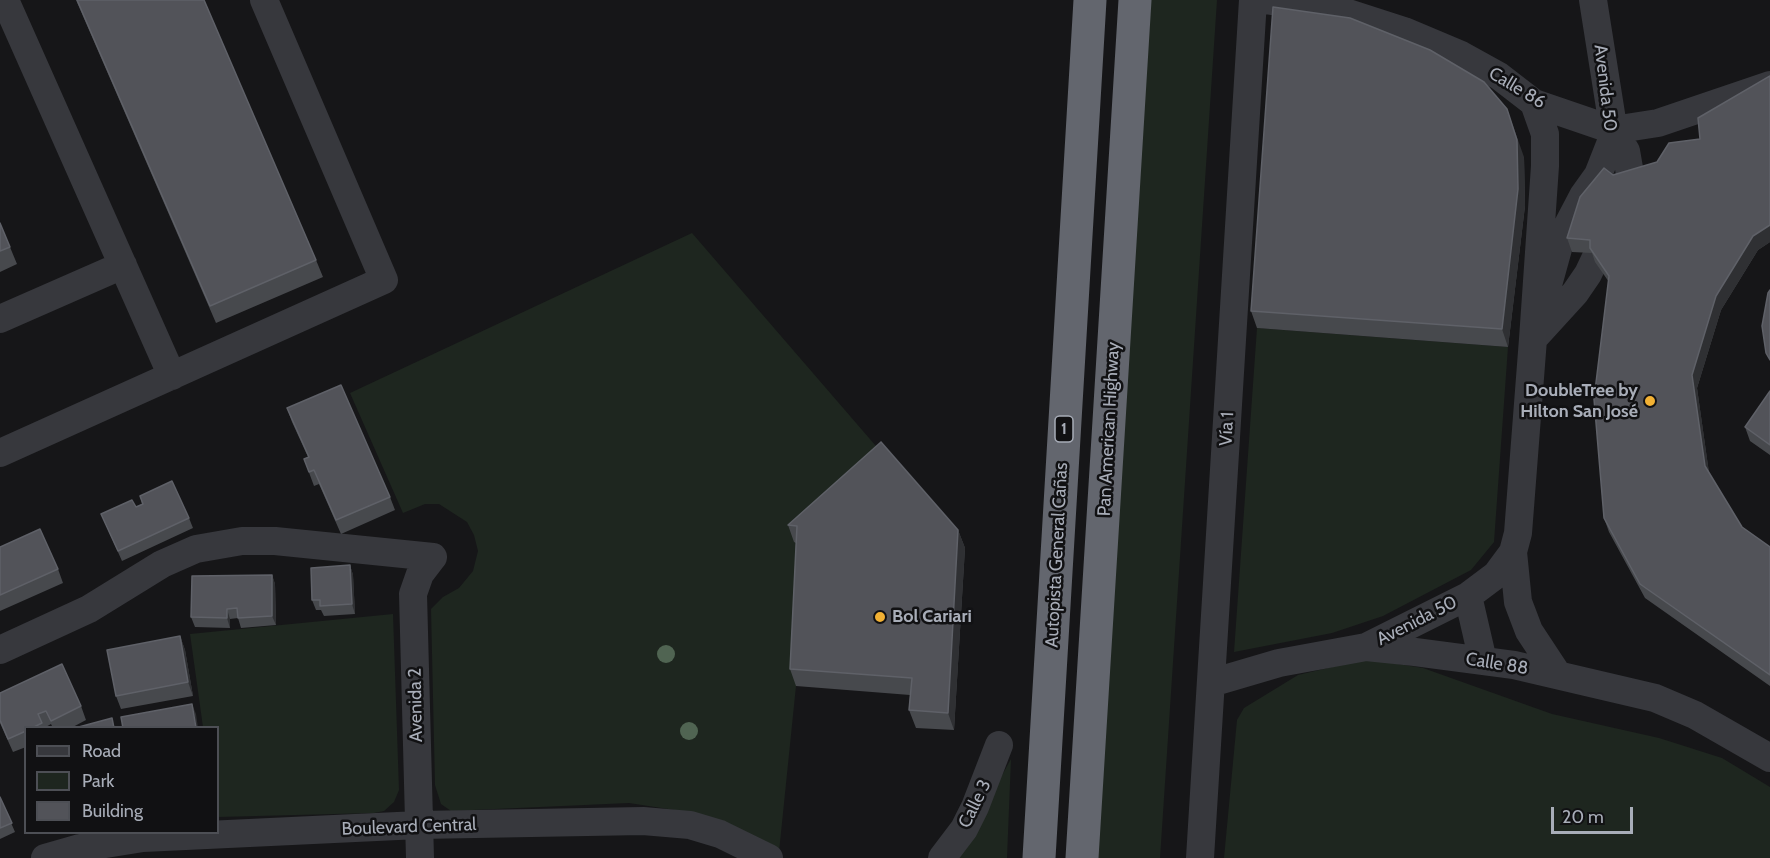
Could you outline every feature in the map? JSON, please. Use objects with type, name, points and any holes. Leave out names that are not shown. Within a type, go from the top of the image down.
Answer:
[{"type":"highway","name":"Autopista General Cañas","points":[[1039,858],[1090,0]]},
{"type":"highway","name":"Pan American Highway","points":[[1082,858],[1135,0]]},
{"type":"street","points":[[5,0],[172,376]]},
{"type":"street","points":[[0,453],[384,280],[264,0]]},
{"type":"street","name":"Vía 1","points":[[1200,858],[1253,0]]},
{"type":"street","name":"Calle 86","points":[[1265,0],[1348,13],[1404,30],[1461,55],[1498,76],[1534,103],[1613,130],[1658,123],[1770,84]]},
{"type":"street","name":"Avenida 50","points":[[1533,339],[1561,238],[1598,175],[1611,142],[1613,130],[1593,0]]},
{"type":"street","name":"Avenida 50","points":[[1534,103],[1545,134],[1545,166],[1518,533],[1513,552],[1518,602],[1529,632],[1558,675]]},
{"type":"street","points":[[1533,339],[1575,293],[1588,274],[1623,200],[1630,174],[1626,151],[1613,130]]},
{"type":"street","points":[[0,320],[123,265]]},
{"type":"street","name":"Avenida 2","points":[[0,650],[89,609],[170,560],[210,546],[252,541],[297,542],[433,557],[420,574],[413,594],[420,858]]},
{"type":"street","name":"Avenida 50","points":[[1366,647],[1468,596],[1496,574],[1513,552]]},
{"type":"street","name":"Avenida 50","points":[[1468,596],[1483,661]]},
{"type":"street","name":"Calle 88","points":[[1211,684],[1279,663],[1366,647],[1483,661],[1558,675],[1655,698],[1695,715],[1770,758]]},
{"type":"street","name":"Calle 3","points":[[942,858],[964,829],[999,745]]},
{"type":"street","name":"Boulevard Central","points":[[45,858],[81,848],[143,838],[419,825],[664,822],[690,825],[720,834],[769,858]]},
{"type":"green space","points":[[1151,0],[1217,0],[1160,858],[1094,858]]},
{"type":"green space","points":[[692,233],[888,460],[795,542],[803,544],[796,686],[779,852],[681,811],[629,803],[451,811],[441,804],[435,785],[431,609],[443,597],[459,588],[473,571],[478,551],[474,535],[467,522],[439,504],[425,504],[403,513],[350,393]]},
{"type":"green space","points":[[1257,328],[1508,347],[1494,542],[1471,570],[1383,616],[1332,633],[1234,652]]},
{"type":"green space","points":[[393,614],[399,790],[394,802],[384,811],[374,813],[219,817],[219,726],[203,726],[190,634]]},
{"type":"green space","points":[[1366,659],[1423,668],[1552,714],[1659,738],[1722,758],[1770,787],[1770,858],[1224,858],[1237,720],[1244,708],[1298,675]]},
{"type":"green space","points":[[1011,759],[1007,858],[956,858]]},
{"type":"building","points":[[77,0],[204,0],[316,260],[210,306]]},
{"type":"building","points":[[1273,7],[1350,18],[1430,50],[1484,82],[1507,109],[1517,140],[1518,189],[1502,329],[1251,311]]},
{"type":"building","name":"DoubleTree by Hilton San José","points":[[1770,76],[1770,225],[1753,236],[1716,296],[1692,375],[1705,466],[1742,527],[1770,547],[1770,675],[1640,584],[1604,518],[1594,399],[1609,276],[1590,248],[1590,240],[1567,238],[1580,197],[1604,168],[1613,175],[1657,162],[1669,143],[1700,139],[1698,118]]},
{"type":"building","points":[[0,223],[10,247],[0,251]]},
{"type":"building","points":[[1770,290],[1770,360],[1766,353],[1762,326]]},
{"type":"building","points":[[341,385],[390,497],[336,520],[314,470],[309,472],[304,459],[309,457],[287,408]]},
{"type":"building","points":[[1770,391],[1770,445],[1745,427]]},
{"type":"building","name":"Bol Cariari","points":[[881,442],[958,530],[948,713],[909,710],[912,678],[790,669],[797,526],[788,525]]},
{"type":"building","points":[[172,481],[189,518],[118,551],[101,514],[132,500],[136,507],[143,504],[140,496]]},
{"type":"building","points":[[40,529],[58,569],[0,595],[0,547]]},
{"type":"building","points":[[350,565],[352,604],[320,606],[320,600],[312,600],[311,568]]},
{"type":"building","points":[[272,575],[272,616],[238,618],[237,608],[227,609],[227,618],[191,617],[192,576]]},
{"type":"building","points":[[180,636],[188,682],[116,696],[107,650]]},
{"type":"building","points":[[62,664],[81,706],[51,721],[46,711],[38,714],[42,723],[36,726],[24,726],[24,732],[8,739],[0,720],[0,693]]},
{"type":"building","points":[[192,704],[196,726],[123,726],[121,717]]},
{"type":"building","points":[[112,718],[114,726],[82,726]]},
{"type":"building","points":[[0,797],[12,823],[0,828]]},
{"type":"place","name":"DoubleTree by Hilton San José","points":[[1650,401]]},
{"type":"place","name":"Bol Cariari","points":[[880,617]]}]
